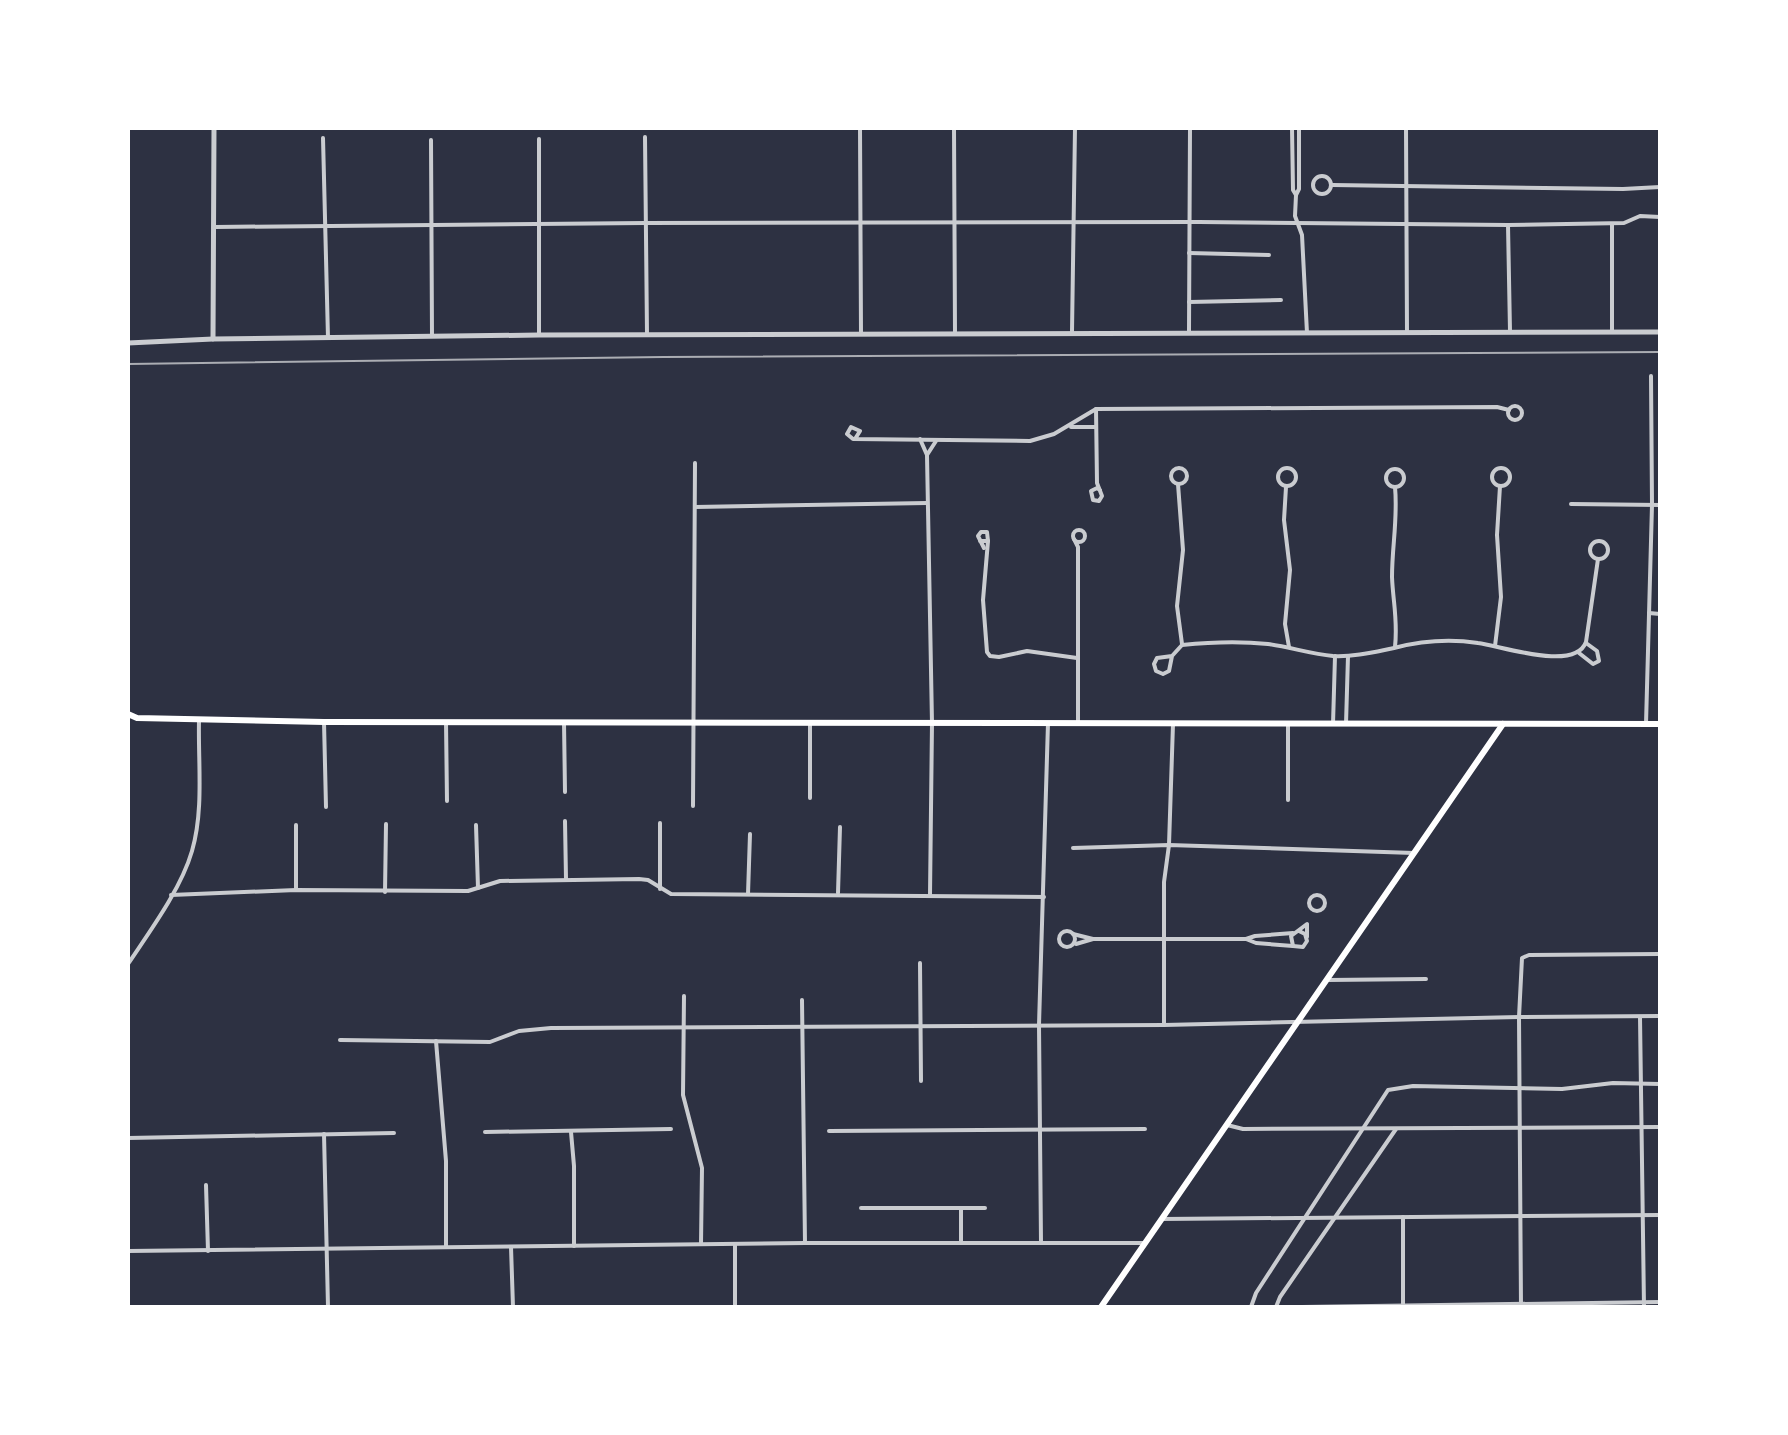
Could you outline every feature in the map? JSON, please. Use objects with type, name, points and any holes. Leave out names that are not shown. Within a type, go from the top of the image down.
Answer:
[{"type":"main road","points":[[128,714],[137,718]]},
{"type":"main road","points":[[128,721],[137,718],[324,722],[1660,724]]},
{"type":"main road","points":[[1103,1307],[1503,724]]},
{"type":"street","points":[[213,339],[214,128]]},
{"type":"street","points":[[860,128],[861,333]]},
{"type":"street","points":[[954,128],[955,332]]},
{"type":"street","points":[[1072,332],[1075,128]]},
{"type":"street","points":[[1189,332],[1190,128]]},
{"type":"street","points":[[1292,128],[1293,190],[1297,223],[1302,235],[1307,333]]},
{"type":"street","points":[[1296,195],[1299,189],[1299,128]]},
{"type":"street","points":[[1406,128],[1407,332]]},
{"type":"street","points":[[645,137],[647,334]]},
{"type":"street","points":[[323,138],[328,338]]},
{"type":"street","points":[[539,139],[539,335]]},
{"type":"street","points":[[431,140],[432,336]]},
{"type":"street","points":[[1323,176],[1332,185],[1327,193],[1321,194],[1315,191],[1313,185],[1315,179],[1323,176]]},
{"type":"street","points":[[1332,185],[1660,187]]},
{"type":"street","points":[[215,227],[860,222],[1508,225],[1612,224],[1640,216],[1660,217]]},
{"type":"street","points":[[1612,224],[1612,331]]},
{"type":"street","points":[[1508,225],[1510,331]]},
{"type":"street","points":[[1189,253],[1269,255]]},
{"type":"street","points":[[1189,302],[1281,300]]},
{"type":"street","points":[[128,343],[213,339],[647,334],[1660,332]]},
{"type":"street","points":[[1646,724],[1652,505],[1651,376]]},
{"type":"street","points":[[867,438],[855,427],[848,430],[848,436],[855,439],[1030,441],[1054,434],[1096,409],[1388,406],[1497,407],[1509,410]]},
{"type":"street","points":[[1096,409],[1097,483],[1102,498],[1095,501],[1090,495],[1097,483]]},
{"type":"street","points":[[1068,427],[1096,427]]},
{"type":"street","points":[[855,439],[860,431]]},
{"type":"street","points":[[920,439],[927,455],[932,723],[930,895]]},
{"type":"street","points":[[927,455],[937,440]]},
{"type":"street","points":[[693,806],[695,463]]},
{"type":"street","points":[[1181,468],[1186,473],[1186,479],[1178,484],[1173,482],[1171,474],[1173,470],[1181,468]]},
{"type":"street","points":[[1286,468],[1292,469],[1296,477],[1294,483],[1286,487],[1278,482],[1277,476],[1286,468]]},
{"type":"street","points":[[1396,468],[1403,473],[1404,479],[1395,487],[1386,477],[1390,470],[1396,468]]},
{"type":"street","points":[[1503,468],[1510,477],[1508,483],[1500,486],[1494,484],[1492,475],[1495,470],[1503,468]]},
{"type":"street","points":[[1178,484],[1183,550],[1177,606],[1182,645]]},
{"type":"street","points":[[1495,646],[1501,597],[1497,535],[1500,486]]},
{"type":"street","points":[[1286,487],[1284,520],[1290,570],[1285,624],[1289,647]]},
{"type":"street","points":[[1395,487],[1397,528],[1392,575],[1398,623],[1395,647]]},
{"type":"street","points":[[1093,489],[1100,490]]},
{"type":"street","points":[[695,507],[927,503]]},
{"type":"street","points":[[1571,504],[1660,505]]},
{"type":"street","points":[[986,550],[978,534],[983,531],[988,533],[983,600],[987,652],[994,657],[1027,651],[1077,658]]},
{"type":"street","points":[[1078,547],[1085,538],[1082,531],[1075,532],[1074,539],[1078,547],[1078,723]]},
{"type":"street","points":[[1074,539],[1081,542]]},
{"type":"street","points":[[1598,540],[1604,542],[1608,550],[1598,559],[1592,556],[1589,548],[1598,540]]},
{"type":"street","points":[[980,541],[988,541]]},
{"type":"street","points":[[1579,653],[1586,642],[1598,559]]},
{"type":"street","points":[[1649,613],[1660,614]]},
{"type":"street","points":[[1172,656],[1157,658],[1154,664],[1156,671],[1163,674],[1169,671],[1172,656],[1182,645],[1241,641],[1335,656],[1450,641],[1544,655],[1579,653],[1593,664],[1599,661],[1597,651],[1586,642]]},
{"type":"street","points":[[1333,724],[1335,656]]},
{"type":"street","points":[[1346,724],[1348,656]]},
{"type":"street","points":[[128,964],[171,895],[187,864],[195,838],[199,720]]},
{"type":"street","points":[[324,722],[326,807]]},
{"type":"street","points":[[446,722],[447,801]]},
{"type":"street","points":[[564,722],[565,792]]},
{"type":"street","points":[[810,723],[810,798]]},
{"type":"street","points":[[1041,1243],[1039,1025],[1048,723]]},
{"type":"street","points":[[1164,1025],[1164,882],[1169,845],[1173,723]]},
{"type":"street","points":[[1288,724],[1288,800]]},
{"type":"street","points":[[565,821],[566,880]]},
{"type":"street","points":[[660,823],[660,889]]},
{"type":"street","points":[[385,892],[386,824]]},
{"type":"street","points":[[296,825],[296,890]]},
{"type":"street","points":[[476,825],[478,888]]},
{"type":"street","points":[[838,893],[840,827]]},
{"type":"street","points":[[748,894],[750,834]]},
{"type":"street","points":[[1073,848],[1169,845],[1415,853]]},
{"type":"street","points":[[171,895],[296,890],[468,891],[500,881],[648,880],[671,894],[1044,897]]},
{"type":"street","points":[[1246,939],[1256,943],[1303,947],[1307,937],[1309,901],[1313,896],[1322,896],[1325,905],[1309,917]]},
{"type":"street","points":[[1310,907],[1318,911]]},
{"type":"street","points":[[1093,939],[1065,947],[1060,944],[1059,938],[1064,932],[1093,939],[1246,939],[1293,933],[1307,924]]},
{"type":"street","points":[[1299,931],[1307,937]]},
{"type":"street","points":[[1293,933],[1290,940],[1293,946]]},
{"type":"street","points":[[1073,934],[1073,945]]},
{"type":"street","points":[[1521,1305],[1519,1017],[1522,958],[1529,955],[1660,954]]},
{"type":"street","points":[[920,963],[921,1081]]},
{"type":"street","points":[[1328,980],[1426,979]]},
{"type":"street","points":[[684,996],[683,1095],[702,1168],[701,1244]]},
{"type":"street","points":[[802,1000],[805,1243]]},
{"type":"street","points":[[1639,1016],[1644,1305]]},
{"type":"street","points":[[340,1040],[490,1042],[534,1029],[1164,1025],[1660,1016]]},
{"type":"street","points":[[436,1041],[446,1161],[446,1247]]},
{"type":"street","points":[[1251,1307],[1256,1293],[1388,1090],[1413,1086],[1562,1089],[1613,1083],[1660,1084]]},
{"type":"street","points":[[1226,1125],[1243,1129],[1660,1127]]},
{"type":"street","points":[[485,1132],[671,1129]]},
{"type":"street","points":[[829,1131],[1145,1129]]},
{"type":"street","points":[[1276,1307],[1333,1217],[1396,1129]]},
{"type":"street","points":[[571,1132],[574,1246]]},
{"type":"street","points":[[128,1138],[394,1133]]},
{"type":"street","points":[[324,1134],[328,1307]]},
{"type":"street","points":[[206,1185],[208,1251]]},
{"type":"street","points":[[861,1208],[985,1208]]},
{"type":"street","points":[[961,1208],[961,1243]]},
{"type":"street","points":[[1161,1219],[1660,1215]]},
{"type":"street","points":[[1403,1217],[1403,1306]]},
{"type":"street","points":[[128,1251],[805,1243],[1145,1243]]},
{"type":"street","points":[[735,1244],[735,1307]]},
{"type":"street","points":[[511,1247],[513,1307]]},
{"type":"street","points":[[1302,1307],[1644,1305],[1660,1302]]},
{"type":"railway","points":[[128,364],[663,357],[1660,352]]}]
